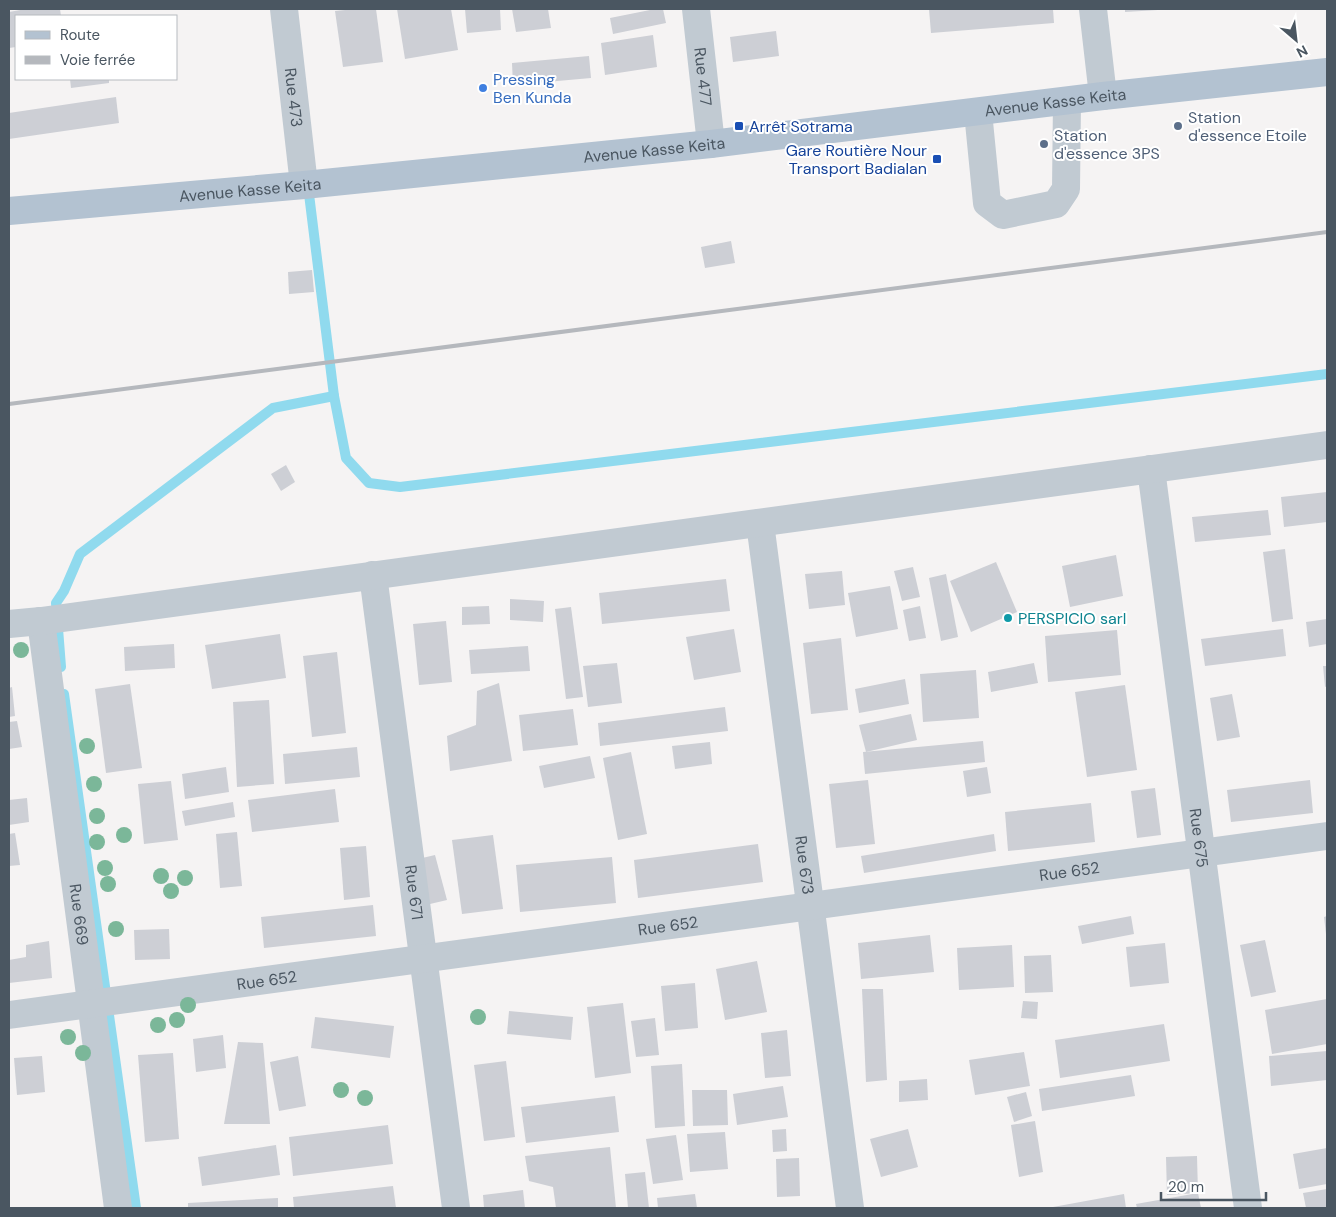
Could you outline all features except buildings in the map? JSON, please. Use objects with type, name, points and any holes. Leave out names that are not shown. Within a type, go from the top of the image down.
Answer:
[{"type":"main road","name":"Avenue Kasse Keita","points":[[9,211],[304,185],[711,144],[1103,96],[1327,72]]},
{"type":"street","name":"Rue 473","points":[[284,9],[304,185]]},
{"type":"street","name":"Rue 477","points":[[696,9],[711,144]]},
{"type":"street","points":[[1093,9],[1103,96]]},
{"type":"street","points":[[978,112],[987,203],[1003,215],[1056,204],[1066,189],[1067,101]]},
{"type":"street","points":[[9,624],[1327,445]]},
{"type":"street","name":"Rue 675","points":[[1151,469],[1248,1208]]},
{"type":"street","name":"Rue 673","points":[[760,523],[850,1208]]},
{"type":"street","name":"Rue 671","points":[[372,575],[456,1208]]},
{"type":"street","name":"Rue 669","points":[[41,621],[118,1208]]},
{"type":"street","name":"Rue 652","points":[[9,1015],[1327,836]]},
{"type":"waterway","points":[[308,186],[334,396],[346,458],[369,483],[400,487],[1327,374]]},
{"type":"waterway","points":[[61,667],[56,603],[64,591],[80,554],[273,408],[334,396]]},
{"type":"waterway","points":[[64,694],[136,1208]]},
{"type":"railway","points":[[9,404],[1327,232]]},
{"type":"place","name":"Pressing Ben Kunda","points":[[483,88]]},
{"type":"place","name":"Arrêt Sotrama","points":[[739,126]]},
{"type":"place","name":"Station d'essence Etoile","points":[[1178,126]]},
{"type":"place","name":"Station d'essence 3PS","points":[[1044,144]]},
{"type":"place","name":"Gare Routière Nour Transport Badialan","points":[[937,159]]},
{"type":"place","name":"PERSPICIO sarl","points":[[1008,618]]}]
